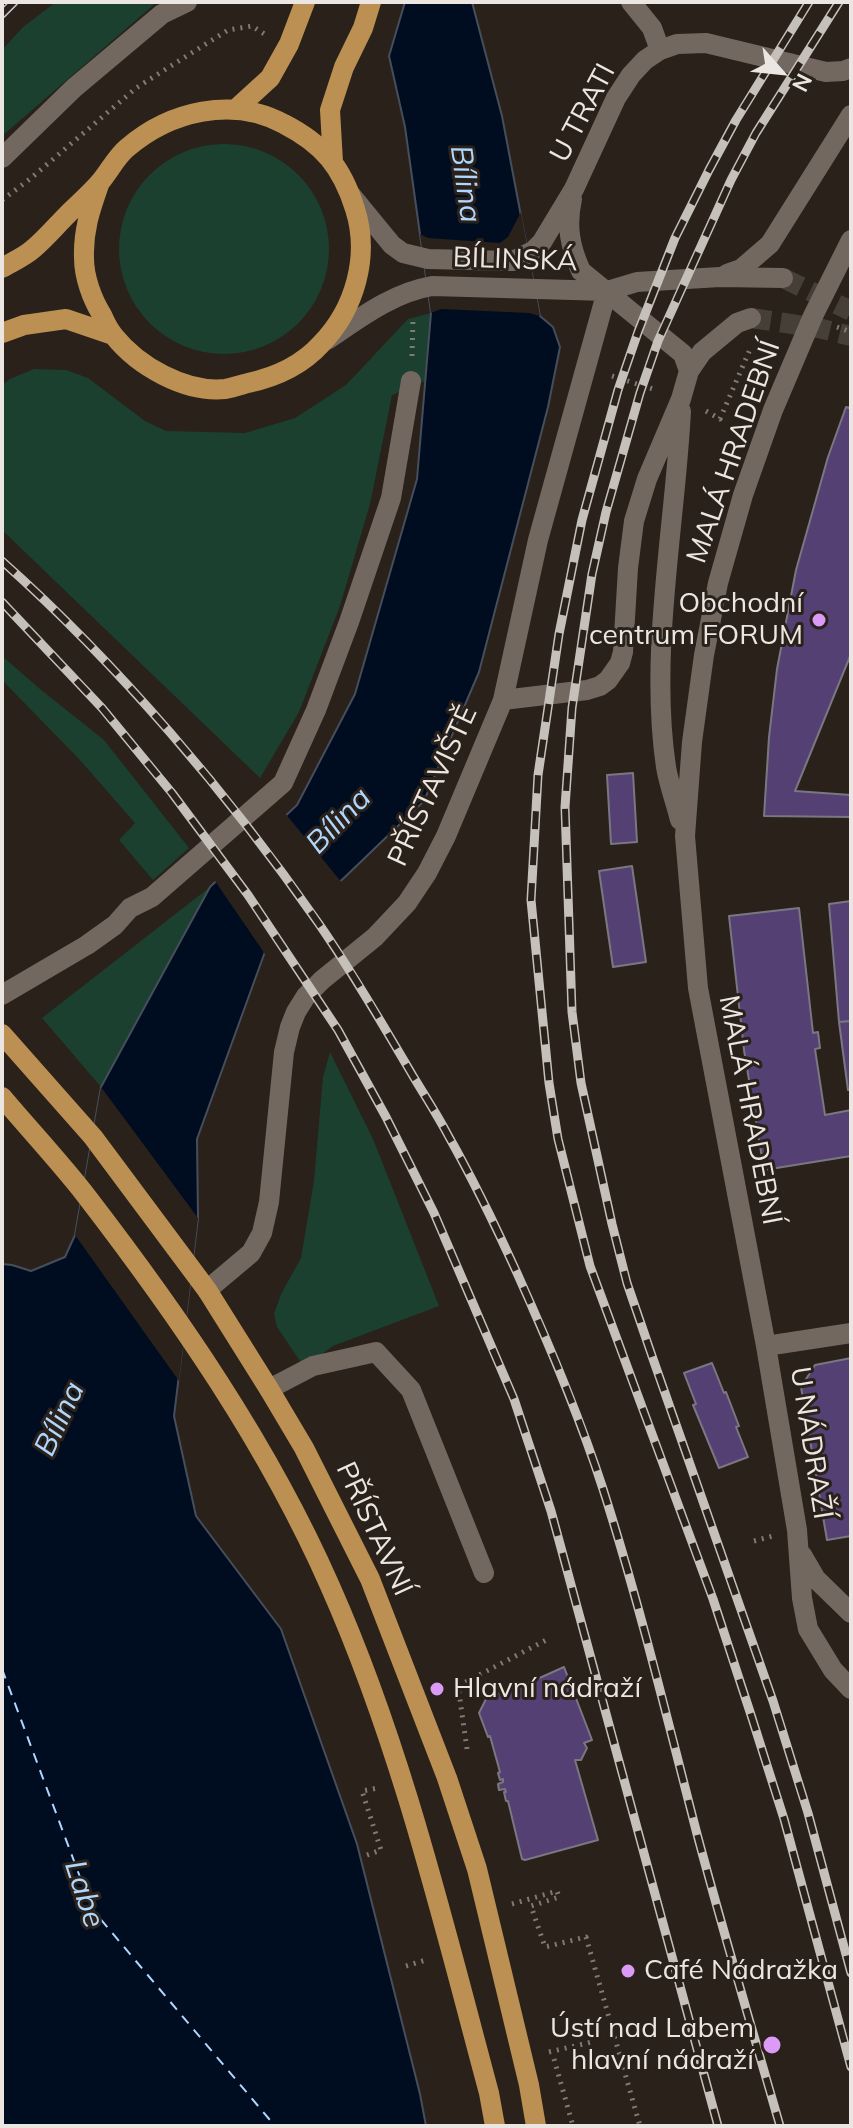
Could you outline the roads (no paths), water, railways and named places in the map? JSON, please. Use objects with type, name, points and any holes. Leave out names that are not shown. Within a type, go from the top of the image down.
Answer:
[{"type":"main road","points":[[236,109],[270,78],[289,44],[305,2]]},
{"type":"main road","points":[[333,162],[330,110],[371,2]]},
{"type":"main road","points":[[2,268],[31,251],[100,182],[125,149],[158,125],[196,111],[236,109],[273,118],[306,135],[333,162],[351,195],[359,220],[360,267],[353,293],[323,342],[289,369],[263,380],[223,389],[191,385],[162,375],[135,358],[113,335],[93,300],[84,260],[86,220],[100,182]]},
{"type":"main road","points":[[2,333],[24,325],[66,319],[113,335]]},
{"type":"main road","name":"PŘÍSTAVNÍ","points":[[2,1034],[93,1137],[193,1269],[304,1448],[370,1579],[447,1778],[477,1869],[536,2126]]},
{"type":"main road","points":[[2,1097],[83,1192],[185,1331],[273,1470],[330,1585],[381,1711],[434,1886],[495,2126]]},
{"type":"street","points":[[2,158],[74,88],[162,14],[187,2]]},
{"type":"street","points":[[631,2],[652,28],[660,50],[677,44],[706,43],[826,72],[851,68]]},
{"type":"street","name":"U TRATI","points":[[533,251],[542,242],[574,189],[616,98],[631,75],[660,50]]},
{"type":"street","points":[[720,277],[741,269],[770,244],[851,115]]},
{"type":"street","points":[[574,189],[568,230],[581,271],[683,354],[689,371]]},
{"type":"street","name":"BÍLINSKÁ","points":[[351,195],[392,245],[403,253],[428,259],[513,261],[533,251]]},
{"type":"street","name":"MALÁ HRADEBNÍ","points":[[766,1346],[698,988],[685,836],[692,742],[718,583],[743,495],[773,410],[813,316],[843,276],[851,240]]},
{"type":"street","name":"BÍLINSKÁ","points":[[323,342],[394,297],[432,286],[607,291],[637,282],[720,277],[783,278]]},
{"type":"street","name":"PŘÍSTAVIŠTĚ","points":[[207,1290],[251,1253],[262,1233],[269,1202],[284,1052],[296,1012],[306,996],[375,937],[414,893],[446,836],[503,700],[538,540],[607,291]]},
{"type":"street","points":[[503,700],[587,690],[600,686],[614,672],[623,652],[626,582],[634,521],[647,479],[681,399],[689,371],[702,352],[737,323],[751,318]]},
{"type":"street","points":[[2,995],[115,925],[130,908],[152,897],[283,783],[327,681],[391,498],[411,381]]},
{"type":"street","name":"MALÁ HRADEBNÍ","points":[[681,399],[678,468],[664,606],[662,729],[666,770],[685,836]]},
{"type":"street","points":[[766,1346],[851,1333]]},
{"type":"street","name":"U NÁDRAŽÍ","points":[[766,1346],[799,1548],[802,1598],[808,1629],[833,1670],[851,1689]]},
{"type":"street","points":[[269,1389],[313,1366],[376,1352],[411,1390],[484,1573]]},
{"type":"street","name":"U NÁDRAŽÍ","points":[[799,1548],[816,1579],[851,1613]]},
{"type":"water","points":[[405,2],[472,2],[502,116],[540,316],[553,327],[560,347],[548,407],[479,672],[424,801],[266,949],[197,1139],[198,1218],[174,1416],[196,1516],[281,1629],[357,1844],[426,2126],[2,2126],[2,1264],[31,1271],[65,1257],[75,1235],[101,1087],[210,887],[297,805],[355,694],[417,479],[431,313],[405,127],[389,56]]},
{"type":"tunnel","points":[[783,278],[851,311]]},
{"type":"tunnel","points":[[751,318],[851,336]]},
{"type":"railway","points":[[2,14],[14,2]]},
{"type":"railway","points":[[809,2],[736,120],[675,238],[618,390],[582,520],[559,634],[538,775],[531,900],[549,1083],[558,1139],[590,1266],[713,1599],[751,1715],[784,1819],[851,2067]]},
{"type":"railway","points":[[839,2],[756,133],[731,180],[658,341],[640,393],[592,574],[572,708],[565,807],[572,1012],[581,1083],[612,1224],[627,1283],[773,1701],[808,1813],[851,1973]]},
{"type":"railway","points":[[2,561],[130,687],[210,780],[285,876],[368,999],[440,1121],[484,1204],[552,1353],[603,1489],[780,2126]]},
{"type":"railway","points":[[2,602],[102,708],[172,793],[248,895],[338,1030],[434,1213],[514,1399],[551,1511],[718,2126]]},
{"type":"place","name":"Obchodní centrum FORUM","points":[[819,620]]},
{"type":"place","name":"Hlavní nádraží","points":[[437,1689]]},
{"type":"place","name":"Café Nádražka","points":[[628,1971]]},
{"type":"place","name":"Ústí nad Labem hlavní nádraží","points":[[772,2045]]},
{"type":"water label","name":"Bílina","points":[[465,184]]},
{"type":"water label","name":"Bílina","points":[[339,821]]},
{"type":"water label","name":"Bílina","points":[[60,1419]]},
{"type":"water label","name":"Labe","points":[[84,1894]]}]
